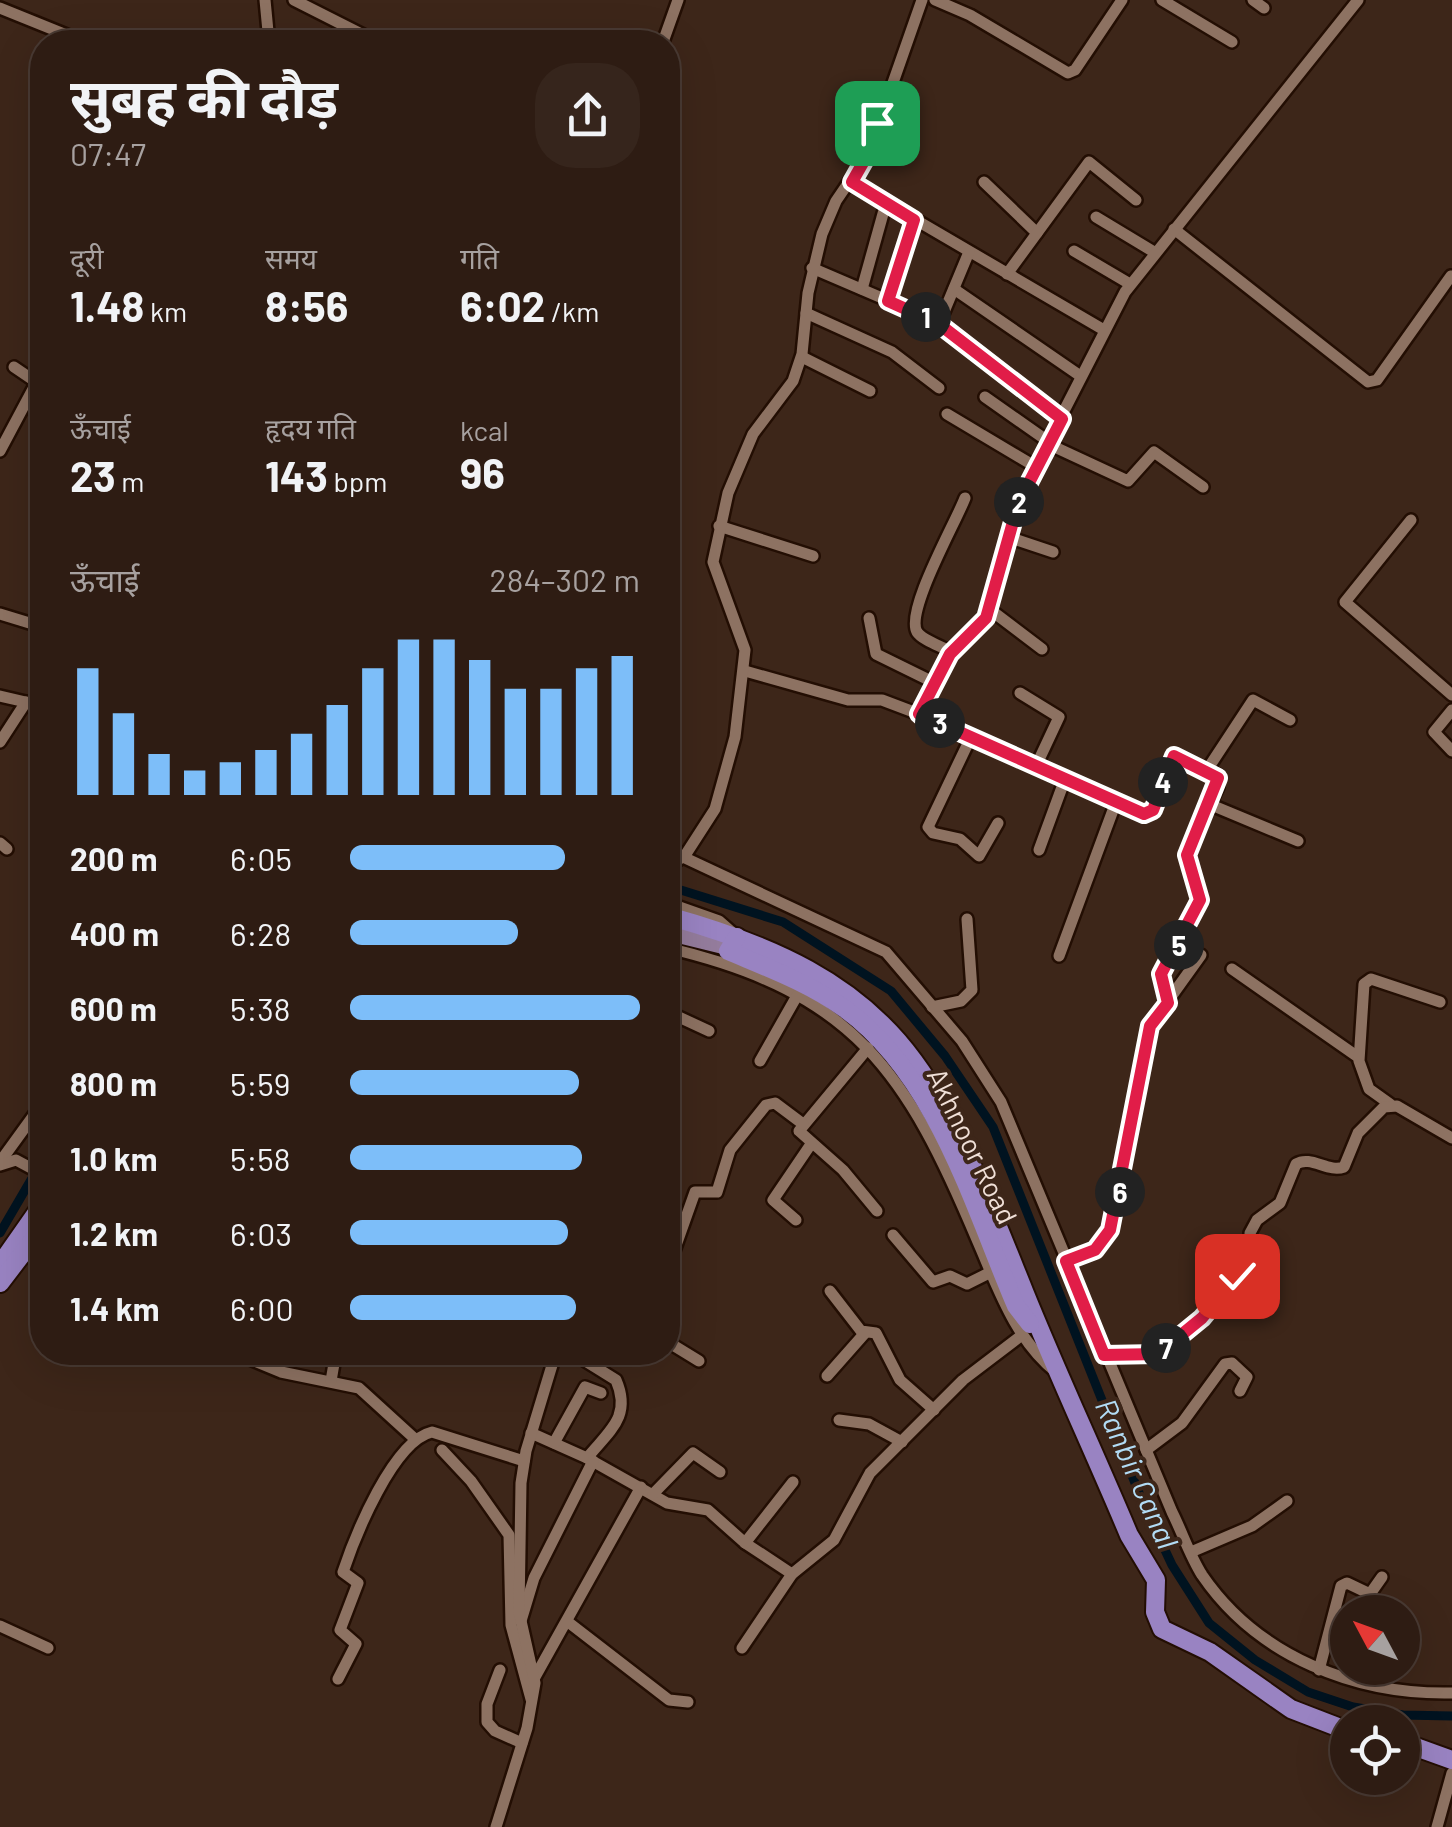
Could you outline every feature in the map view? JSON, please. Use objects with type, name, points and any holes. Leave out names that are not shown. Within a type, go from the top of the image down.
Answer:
[{"type":"highway","name":"Akhnoor Road","points":[[680,921],[733,943],[802,964],[844,991],[914,1059],[955,1126],[1129,1535],[1156,1580],[1155,1612],[1162,1629],[1210,1652],[1291,1709],[1330,1724]]},
{"type":"highway","points":[[0,1265],[30,1222]]},
{"type":"highway","points":[[0,1283],[30,1242]]},
{"type":"highway","points":[[1420,1748],[1452,1760]]},
{"type":"main road","points":[[680,935],[733,943]]},
{"type":"street","points":[[265,0],[268,30]]},
{"type":"street","points":[[294,0],[340,30]]},
{"type":"street","points":[[667,30],[678,0]]},
{"type":"street","points":[[680,858],[719,800],[735,737],[744,671],[743,639],[716,575],[719,526],[746,447],[793,381],[802,356],[812,268],[828,215],[868,154],[922,0]]},
{"type":"street","points":[[936,0],[970,15],[1068,73],[1075,70],[1122,0]]},
{"type":"street","points":[[1162,0],[1232,42]]},
{"type":"street","points":[[919,714],[951,652],[979,628],[1008,536],[1036,467],[1051,443],[1079,375],[1130,284],[1358,0]]},
{"type":"street","points":[[0,8],[54,30]]},
{"type":"street","points":[[1007,274],[1089,162],[1136,200]]},
{"type":"street","points":[[852,182],[1104,330]]},
{"type":"street","points":[[984,182],[1037,233]]},
{"type":"street","points":[[862,289],[886,203]]},
{"type":"street","points":[[1096,217],[1154,252]]},
{"type":"street","points":[[888,301],[914,220]]},
{"type":"street","points":[[1174,229],[1368,382],[1376,380],[1451,276]]},
{"type":"street","points":[[1074,251],[1130,284]]},
{"type":"street","points":[[939,324],[969,252]]},
{"type":"street","points":[[812,268],[939,324],[1062,419]]},
{"type":"street","points":[[954,289],[1079,375]]},
{"type":"street","points":[[806,313],[892,352],[939,388]]},
{"type":"street","points":[[802,356],[870,391]]},
{"type":"street","points":[[14,368],[30,375]]},
{"type":"street","points":[[985,397],[1051,443],[1128,481],[1156,452],[1203,487]]},
{"type":"street","points":[[0,452],[30,398]]},
{"type":"street","points":[[947,414],[1036,467]]},
{"type":"street","points":[[951,652],[920,635],[916,626],[926,581],[965,498]]},
{"type":"street","points":[[1411,520],[1345,602],[1452,695]]},
{"type":"street","points":[[719,526],[813,556]]},
{"type":"street","points":[[1008,536],[1053,552]]},
{"type":"street","points":[[988,608],[1042,649]]},
{"type":"street","points":[[0,614],[30,623]]},
{"type":"street","points":[[869,618],[876,654],[934,683]]},
{"type":"street","points":[[744,671],[848,700],[882,700],[1116,802],[1151,813],[1176,755],[1218,778],[1187,855],[1200,900],[1160,977],[1168,1001]]},
{"type":"street","points":[[1020,694],[1059,716],[1036,766]]},
{"type":"street","points":[[0,696],[30,703]]},
{"type":"street","points":[[1207,770],[1252,700],[1290,720]]},
{"type":"street","points":[[0,742],[30,709]]},
{"type":"street","points":[[1452,710],[1434,732],[1452,751]]},
{"type":"street","points":[[971,737],[928,827],[933,833],[960,840],[979,856],[998,824]]},
{"type":"street","points":[[1039,850],[1065,779]]},
{"type":"street","points":[[1059,956],[1116,802]]},
{"type":"street","points":[[1209,804],[1298,841]]},
{"type":"street","points":[[683,856],[886,952],[982,1068],[1001,1102],[1104,1355],[1191,1552],[1202,1574],[1230,1607],[1268,1640],[1319,1670],[1383,1689],[1452,1694]]},
{"type":"street","points":[[680,908],[719,921],[733,943]]},
{"type":"street","points":[[932,1007],[961,1000],[972,990],[966,920]]},
{"type":"street","points":[[680,951],[742,968],[798,994],[830,1014],[868,1048],[898,1084],[934,1141],[1022,1334],[1060,1375]]},
{"type":"street","points":[[1066,1261],[1095,1250],[1110,1230],[1150,1026],[1201,955]]},
{"type":"street","points":[[1232,969],[1358,1057]]},
{"type":"street","points":[[1440,1002],[1368,979],[1362,989],[1358,1057],[1369,1089],[1452,1138]]},
{"type":"street","points":[[760,1061],[798,994]]},
{"type":"street","points":[[680,1017],[710,1031]]},
{"type":"street","points":[[868,1048],[799,1132],[843,1170],[877,1211]]},
{"type":"street","points":[[680,1234],[694,1194],[717,1192],[730,1150],[766,1105],[775,1104],[803,1124]]},
{"type":"street","points":[[1104,1355],[1158,1354],[1202,1318],[1253,1258],[1250,1232],[1257,1220],[1280,1203],[1296,1164],[1304,1160],[1334,1169],[1344,1167],[1358,1133],[1390,1104]]},
{"type":"street","points":[[0,1164],[30,1121]]},
{"type":"street","points":[[796,1220],[773,1200],[811,1144]]},
{"type":"street","points":[[0,1164],[22,1162],[30,1167]]},
{"type":"street","points":[[893,1236],[934,1282],[950,1276],[967,1284],[991,1272]]},
{"type":"street","points":[[830,1291],[865,1333]]},
{"type":"street","points":[[827,1376],[865,1333],[876,1333],[900,1380],[934,1410]]},
{"type":"street","points":[[742,1648],[792,1574],[825,1551],[866,1478],[934,1410],[1022,1334]]},
{"type":"street","points":[[680,1349],[699,1361]]},
{"type":"street","points":[[1146,1450],[1182,1423],[1225,1364],[1232,1363],[1247,1377],[1240,1391]]},
{"type":"street","points":[[264,1365],[366,1392],[416,1439]]},
{"type":"street","points":[[332,1381],[334,1365]]},
{"type":"street","points":[[496,1827],[522,1743],[535,1677],[520,1622],[524,1461],[553,1365]]},
{"type":"street","points":[[520,1622],[534,1578],[590,1460],[621,1416],[616,1380],[592,1365]]},
{"type":"street","points":[[554,1443],[585,1387],[601,1393]]},
{"type":"street","points":[[839,1420],[869,1424],[902,1442]]},
{"type":"street","points":[[338,1680],[356,1644],[340,1630],[358,1585],[344,1576],[347,1560],[381,1486],[416,1439],[432,1432],[524,1461]]},
{"type":"street","points":[[531,1433],[676,1506],[704,1508],[745,1543],[792,1574]]},
{"type":"street","points":[[442,1450],[509,1535],[511,1625],[532,1700]]},
{"type":"street","points":[[653,1494],[695,1453],[720,1472]]},
{"type":"street","points":[[745,1543],[793,1482]]},
{"type":"street","points":[[535,1677],[641,1486]]},
{"type":"street","points":[[1191,1552],[1252,1526],[1287,1500]]},
{"type":"street","points":[[1319,1670],[1341,1586],[1347,1583],[1370,1594],[1382,1577]]},
{"type":"street","points":[[568,1622],[670,1700],[688,1702]]},
{"type":"street","points":[[0,1626],[48,1648]]},
{"type":"street","points":[[500,1670],[487,1704],[487,1722],[495,1731],[522,1743]]},
{"type":"street","points":[[1437,1827],[1452,1772]]},
{"type":"waterway","name":"Ranbir Canal","points":[[680,890],[783,922],[891,991],[945,1056],[993,1127],[1143,1503],[1172,1565],[1209,1623],[1255,1660],[1308,1692],[1353,1707],[1403,1715],[1452,1716]]},
{"type":"waterway","name":"Ranbir Canal","points":[[0,1233],[30,1182]]},
{"type":"route","points":[[877,123],[868,154],[852,182],[914,220],[888,301],[939,324],[1062,419],[1018,504],[986,618],[954,648],[919,714],[1148,815],[1174,756],[1218,775],[1218,787],[1187,855],[1202,892],[1194,917],[1161,974],[1168,1003],[1150,1026],[1142,1085],[1110,1230],[1095,1250],[1066,1261],[1104,1355],[1158,1354],[1202,1318],[1237,1276]]}]
